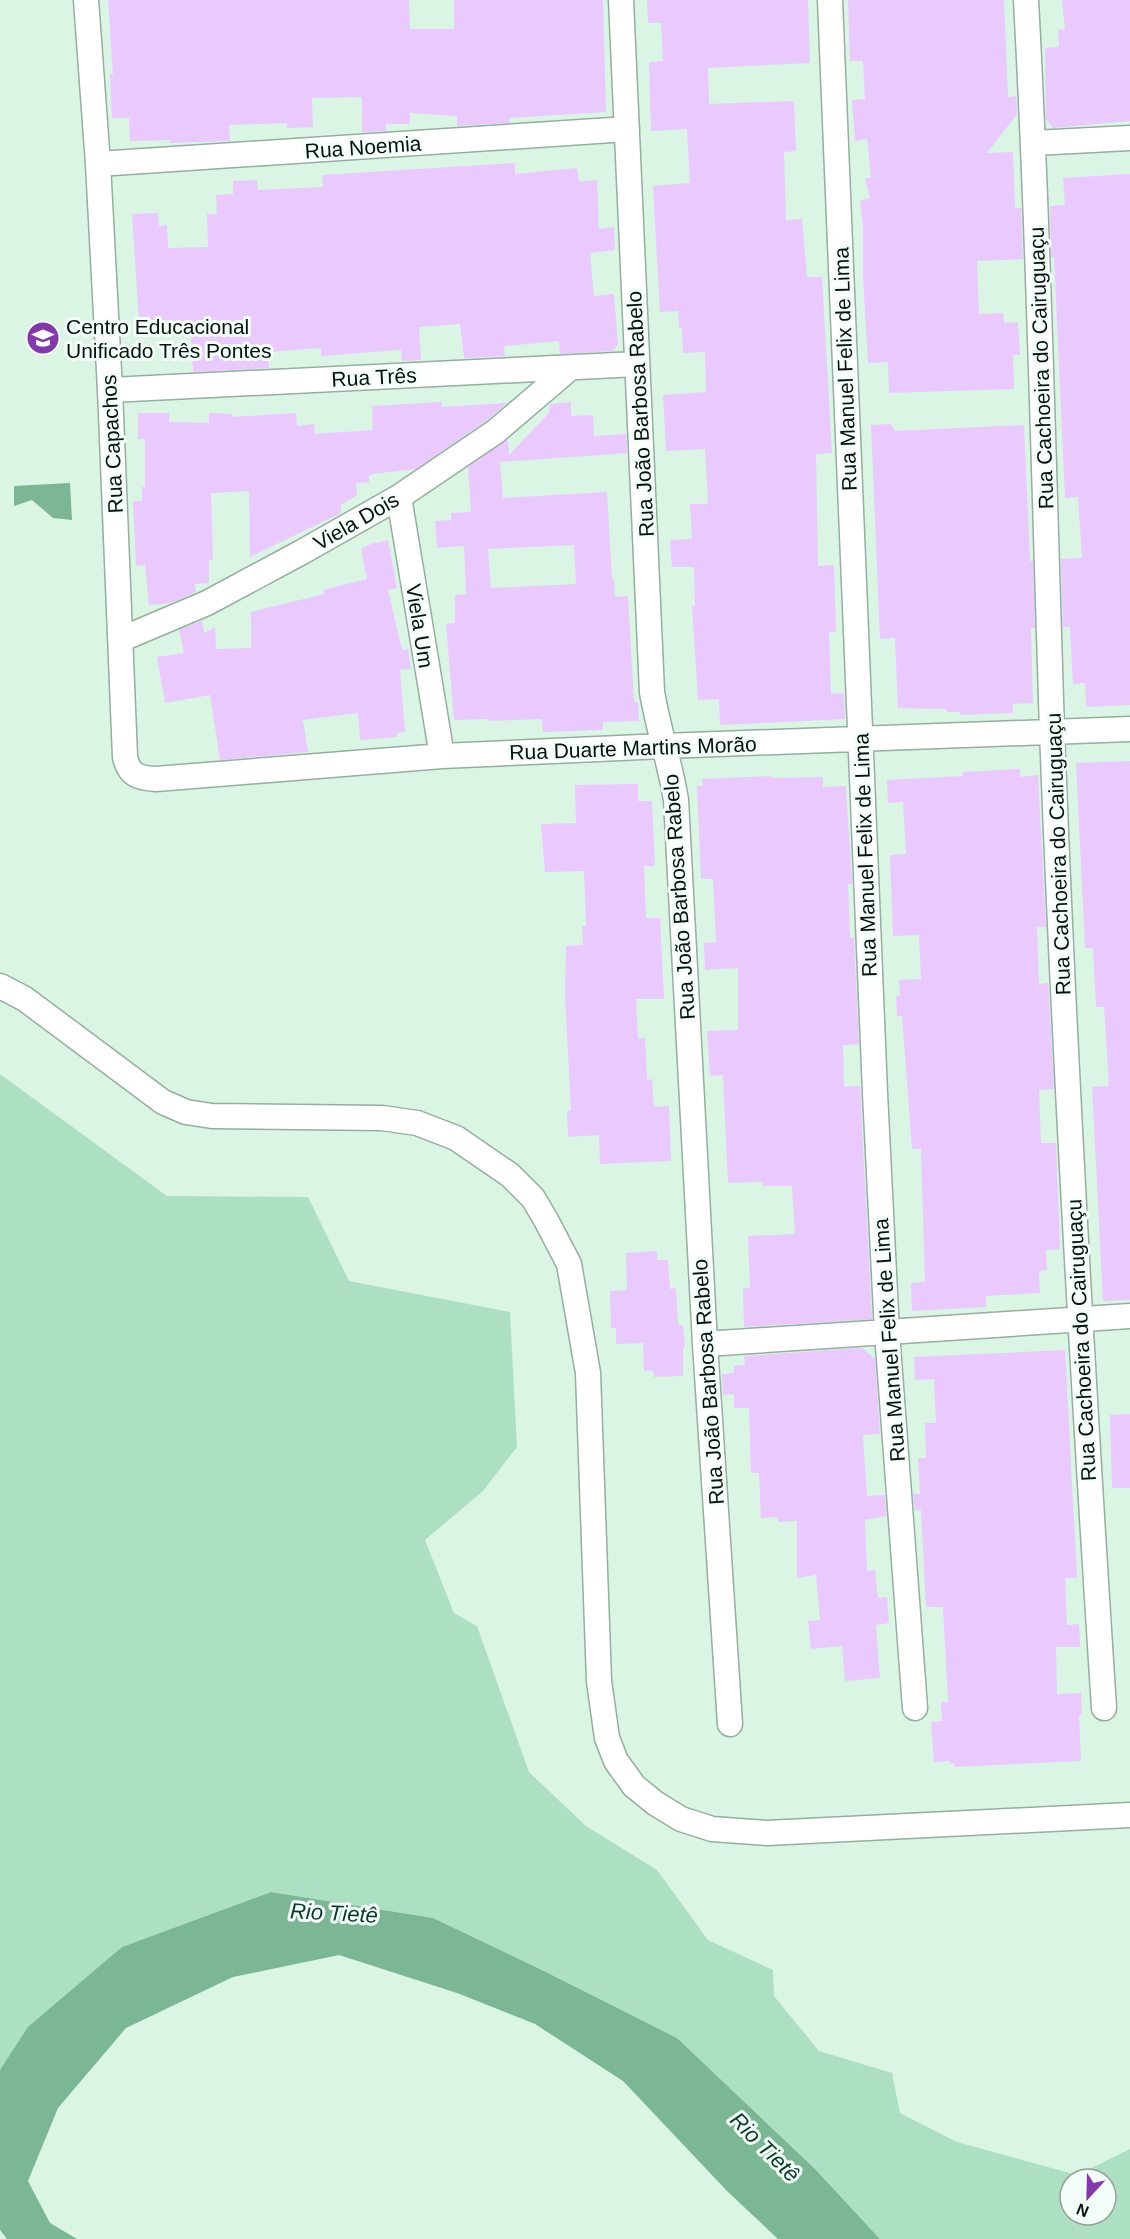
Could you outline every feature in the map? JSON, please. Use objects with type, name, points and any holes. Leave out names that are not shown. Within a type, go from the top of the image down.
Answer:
[{"type":"street","name":"Rua Capachos","points":[[87,0],[110,390],[125,756],[131,773],[137,777]]},
{"type":"street","name":"Rua João Barbosa Rabelo","points":[[621,0],[652,692],[676,800],[705,1344],[730,1724]]},
{"type":"street","name":"Rua Manuel Felix de Lima","points":[[830,0],[887,1333],[915,1708]]},
{"type":"street","name":"Rua Cachoeira do Cairuguaçu","points":[[1026,0],[1034,143],[1053,733],[1078,1318],[1104,1708]]},
{"type":"street","name":"Rua Noemia","points":[[98,164],[627,129]]},
{"type":"street","points":[[1034,143],[1130,138]]},
{"type":"street","name":"Rua Três","points":[[110,390],[637,364]]},
{"type":"street","name":"Viela Dois","points":[[122,639],[207,603],[399,496],[495,432],[570,368]]},
{"type":"street","name":"Viela Um","points":[[399,496],[442,756]]},
{"type":"street","name":"Rua Duarte Martins Morão","points":[[137,777],[156,779],[442,756],[1130,729]]},
{"type":"street","points":[[0,986],[25,999],[163,1102],[186,1112],[212,1116],[382,1118],[417,1123],[456,1138],[510,1175],[533,1198],[569,1264],[588,1373],[599,1681],[607,1738],[616,1761],[634,1785],[655,1803],[681,1819],[712,1830],[767,1833],[1130,1815]]},
{"type":"street","points":[[705,1344],[1130,1316]]},
{"type":"shaded area","points":[[0,1074],[167,1196],[308,1197],[349,1281],[510,1312],[517,1447],[483,1491],[425,1540],[454,1613],[477,1626],[529,1772],[586,1826],[657,1870],[708,1940],[773,1970],[774,1996],[819,2051],[892,2073],[900,2113],[957,2142],[1058,2170],[1058,2227],[1118,2227],[1118,2167],[1093,2167],[1130,2149],[1130,2239],[880,2239],[815,2169],[677,2038],[433,1918],[271,1892],[122,1947],[0,2070]]},
{"type":"water","points":[[70,483],[72,520],[53,518],[32,500],[14,506],[14,486]]},
{"type":"water","name":"Rio Tietê","points":[[271,1892],[433,1918],[677,2038],[815,2169],[880,2239],[778,2239],[727,2191],[623,2081],[535,2024],[457,1993],[339,1955],[233,1977],[126,2028],[58,2108],[28,2181],[50,2223],[77,2239],[7,2239],[0,2230],[0,2070],[28,2027],[122,1947]]},
{"type":"building","points":[[108,0],[409,0],[410,29],[454,29],[454,0],[603,0],[606,112],[509,118],[509,123],[457,126],[457,116],[410,113],[410,124],[386,124],[386,131],[362,132],[362,97],[312,98],[313,127],[287,128],[287,123],[229,125],[230,141],[170,143],[170,140],[130,141],[129,118],[112,118],[110,74],[113,74]]},
{"type":"building","points":[[647,0],[808,0],[810,63],[708,68],[709,104],[794,101],[796,151],[784,152],[786,220],[802,219],[807,277],[822,277],[832,453],[816,454],[818,566],[834,565],[836,632],[829,632],[831,694],[844,693],[845,719],[720,725],[719,699],[698,700],[692,606],[695,606],[694,567],[672,567],[670,540],[692,539],[690,504],[708,504],[705,449],[666,451],[663,395],[706,392],[705,352],[683,353],[682,328],[679,328],[678,311],[660,312],[653,186],[690,183],[687,129],[651,131],[649,62],[663,61],[661,23],[648,23]]},
{"type":"building","points":[[848,0],[1004,0],[1008,97],[1016,96],[1017,114],[987,153],[1013,152],[1015,208],[1021,208],[1023,259],[977,261],[979,314],[1003,313],[1004,323],[1018,322],[1020,355],[1013,355],[1014,389],[889,393],[888,362],[868,363],[863,278],[863,224],[860,201],[870,198],[865,179],[871,177],[867,139],[855,141],[852,100],[865,99],[863,61],[850,61]]},
{"type":"building","points":[[1062,0],[1130,0],[1130,121],[1053,128],[1046,119],[1045,48],[1059,47],[1058,30],[1065,29]]},
{"type":"building","points":[[515,163],[515,174],[577,168],[579,182],[597,180],[599,229],[614,227],[615,250],[590,253],[594,296],[614,294],[618,344],[613,351],[560,354],[559,341],[504,346],[505,356],[464,358],[460,324],[419,327],[421,360],[402,361],[401,350],[321,356],[321,348],[268,352],[269,368],[193,372],[191,336],[140,337],[132,214],[158,213],[159,226],[167,225],[168,248],[208,247],[207,214],[217,214],[216,195],[233,194],[233,181],[257,180],[258,190],[323,187],[322,175]]},
{"type":"building","points":[[1130,174],[1130,705],[1086,707],[1085,683],[1073,684],[1070,627],[1063,627],[1061,559],[1082,558],[1078,497],[1065,498],[1050,206],[1065,205],[1063,178]]},
{"type":"building","points":[[442,402],[442,407],[507,403],[486,421],[416,469],[372,474],[369,476],[369,482],[356,483],[357,495],[341,505],[341,513],[250,557],[249,491],[211,493],[213,560],[209,560],[209,583],[195,584],[196,592],[171,603],[149,605],[145,565],[136,566],[133,501],[142,501],[142,487],[145,487],[145,439],[138,439],[138,413],[169,413],[169,422],[209,423],[209,413],[232,414],[232,417],[296,413],[297,426],[314,424],[315,434],[373,430],[372,406]]},
{"type":"building","points":[[571,402],[571,416],[593,415],[594,436],[626,434],[627,453],[500,462],[503,498],[607,492],[612,579],[614,579],[615,597],[628,596],[634,702],[638,702],[639,721],[603,722],[603,730],[543,732],[542,719],[454,720],[446,624],[455,623],[455,595],[466,594],[464,546],[437,548],[435,521],[451,520],[451,513],[471,512],[468,467],[508,439],[509,455],[549,413],[550,404]],"holes":[[[574,545],[576,584],[491,588],[488,549]]]},
{"type":"building","points":[[891,424],[895,431],[1024,425],[1030,561],[1033,561],[1035,628],[1031,628],[1033,703],[1013,704],[1013,713],[960,715],[960,712],[947,712],[946,709],[898,708],[895,638],[880,639],[871,425]]},
{"type":"building","points":[[388,540],[397,588],[388,590],[402,650],[408,649],[411,669],[400,670],[405,732],[397,733],[397,737],[360,740],[358,713],[303,720],[308,752],[220,760],[210,695],[165,703],[157,657],[184,653],[179,630],[202,621],[204,633],[215,627],[216,649],[251,648],[251,612],[324,594],[323,590],[367,579],[361,549]]},
{"type":"building","points":[[1130,761],[1130,1300],[1103,1301],[1092,1087],[1109,1086],[1104,1007],[1096,1007],[1093,948],[1085,948],[1076,763]]},
{"type":"building","points":[[1020,769],[1020,777],[1038,775],[1046,927],[1037,927],[1039,984],[1048,983],[1054,1089],[1039,1090],[1041,1143],[1056,1143],[1060,1249],[1046,1250],[1047,1270],[1039,1271],[1040,1293],[986,1296],[986,1307],[912,1311],[911,1283],[925,1282],[921,1149],[912,1149],[902,1016],[897,1016],[896,996],[900,995],[899,980],[921,979],[919,935],[893,936],[890,855],[906,854],[903,802],[888,803],[887,780],[963,776],[963,772]]},
{"type":"building","points":[[772,776],[772,778],[823,777],[823,787],[846,786],[852,884],[848,884],[850,938],[854,938],[859,1044],[843,1045],[844,1087],[860,1086],[872,1319],[744,1327],[743,1288],[750,1288],[748,1236],[795,1234],[792,1186],[763,1186],[763,1182],[728,1183],[723,1075],[710,1076],[707,1031],[738,1030],[738,968],[705,970],[704,943],[716,942],[713,879],[701,879],[697,786],[703,786],[702,779]]},
{"type":"building","points":[[638,784],[638,801],[652,801],[655,866],[644,866],[646,918],[660,918],[664,999],[636,999],[638,1039],[645,1038],[647,1080],[652,1079],[654,1107],[669,1106],[671,1161],[600,1164],[599,1135],[568,1137],[567,1111],[571,1111],[565,996],[566,946],[583,945],[582,926],[586,926],[584,871],[545,872],[541,824],[576,823],[575,785]]},
{"type":"building","points":[[657,1251],[657,1260],[668,1260],[670,1289],[676,1288],[678,1325],[683,1325],[685,1347],[683,1347],[683,1376],[654,1377],[653,1370],[644,1371],[643,1343],[616,1344],[616,1328],[611,1328],[610,1291],[627,1290],[626,1253]]},
{"type":"building","points":[[862,1348],[875,1359],[880,1434],[863,1435],[867,1496],[885,1495],[886,1516],[865,1520],[867,1571],[875,1570],[878,1598],[887,1597],[889,1623],[876,1625],[880,1678],[845,1681],[842,1646],[811,1649],[808,1621],[820,1620],[816,1575],[797,1578],[797,1521],[778,1522],[778,1517],[761,1518],[759,1473],[751,1473],[749,1408],[734,1408],[734,1394],[723,1395],[722,1374],[734,1373],[734,1366],[745,1365],[744,1356]]},
{"type":"building","points":[[1065,1350],[1077,1578],[1065,1578],[1067,1625],[1079,1624],[1080,1647],[1056,1647],[1057,1694],[1081,1693],[1082,1715],[1079,1715],[1081,1761],[954,1767],[954,1763],[951,1764],[950,1761],[934,1762],[931,1722],[942,1721],[941,1702],[948,1702],[943,1607],[926,1607],[921,1510],[915,1511],[913,1494],[920,1494],[918,1458],[926,1458],[925,1423],[936,1423],[934,1379],[915,1380],[914,1357]]},
{"type":"building","points":[[1130,1414],[1130,1488],[1112,1488],[1110,1415]]},
{"type":"place","name":"Centro Educacional Unificado Três Pontes","points":[[43,338]]}]
